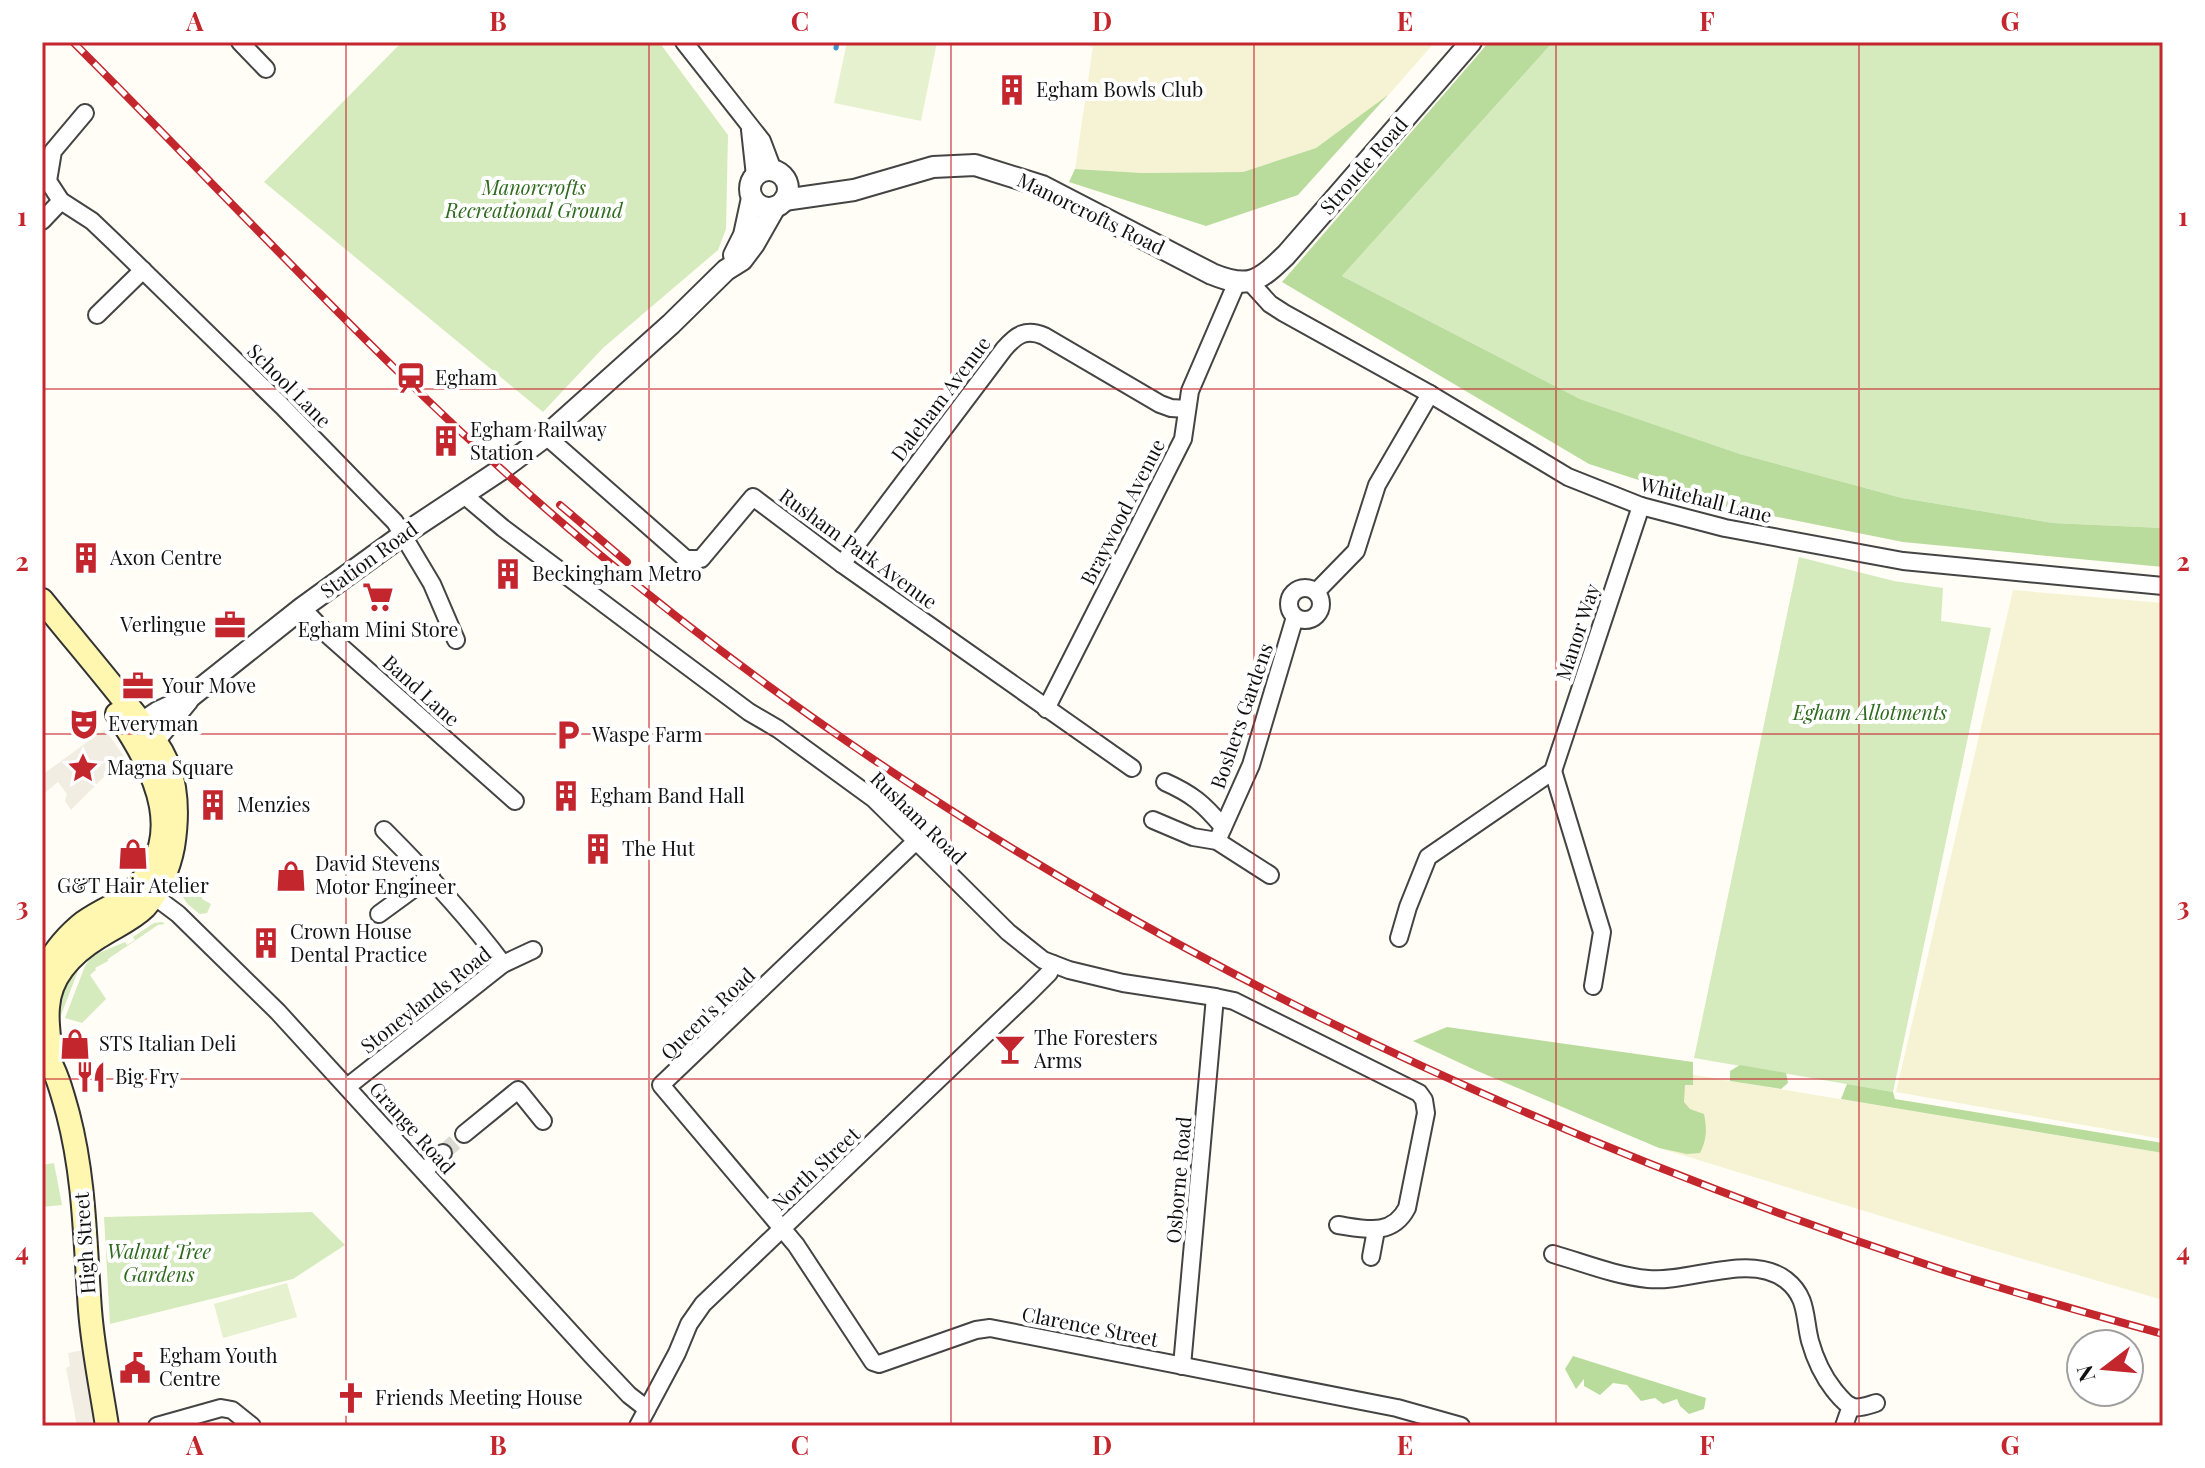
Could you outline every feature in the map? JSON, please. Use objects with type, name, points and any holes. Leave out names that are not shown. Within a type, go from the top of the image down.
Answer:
[{"type":"main road","points":[[42,600],[141,736],[158,790],[163,824],[144,908],[78,951],[45,988]]},
{"type":"main road","points":[[42,613],[141,736]]},
{"type":"main road","name":"High Street","points":[[45,988],[51,1044],[46,1054],[63,1094],[76,1152],[86,1228],[92,1333],[107,1426]]},
{"type":"street","points":[[240,42],[266,69]]},
{"type":"street","points":[[549,433],[671,324],[726,270],[742,260],[754,244],[774,187],[742,113],[684,42]]},
{"type":"street","name":"Stroude Road","points":[[1244,282],[1262,276],[1286,255],[1471,42]]},
{"type":"street","name":"School Lane","points":[[85,113],[53,151],[45,182],[61,201],[92,221],[143,270],[395,522],[432,584],[456,640]]},
{"type":"street","name":"Manorcrofts Road","points":[[774,187],[833,192],[854,190],[933,167],[975,165],[1042,186],[1212,274],[1244,282]]},
{"type":"street","points":[[726,270],[744,235],[752,198],[750,186],[774,187]]},
{"type":"street","points":[[42,221],[61,201]]},
{"type":"street","points":[[97,315],[143,270]]},
{"type":"street","name":"Whitehall Lane","points":[[1244,282],[1284,313],[1430,394],[1568,477],[1641,506],[1725,528],[1903,561],[2163,586]]},
{"type":"street","name":"Braywood Avenue","points":[[1046,709],[1183,439],[1190,391],[1244,282]]},
{"type":"street","name":"Daleham Avenue","points":[[842,564],[1004,349],[1023,332],[1044,336],[1160,404],[1187,409]]},
{"type":"street","name":"Boshers Gardens","points":[[1220,834],[1251,765],[1295,617],[1310,619],[1318,613],[1321,602],[1316,592],[1356,551],[1377,485],[1430,394]]},
{"type":"street","name":"Station Road","points":[[141,736],[302,608],[549,433]]},
{"type":"street","name":"Rusham Park Avenue","points":[[549,433],[686,559],[701,559],[753,497],[842,564],[1132,768]]},
{"type":"street","name":"Rusham Road","points":[[464,495],[503,528],[749,712],[778,729],[874,799],[1008,932],[1043,960],[1069,970],[1123,983],[1234,1001],[1419,1093],[1424,1100],[1426,1113],[1407,1208],[1397,1222],[1376,1230]]},
{"type":"street","name":"Manor Way","points":[[1553,771],[1641,506]]},
{"type":"street","name":"Band Lane","points":[[302,608],[329,636],[515,801]]},
{"type":"street","points":[[1399,938],[1428,857],[1553,771],[1602,932],[1593,986]]},
{"type":"street","name":"Boshers Gardens","points":[[1165,782],[1188,792],[1208,809],[1220,834],[1270,875]]},
{"type":"street","name":"Boshers Gardens","points":[[1153,820],[1193,837],[1220,834]]},
{"type":"street","points":[[384,830],[431,876],[503,964]]},
{"type":"street","name":"Queen's Road","points":[[782,1229],[661,1085],[916,841]]},
{"type":"street","points":[[379,914],[431,876]]},
{"type":"street","name":"Grange Road","points":[[146,890],[178,914],[270,1004],[594,1358],[647,1409]]},
{"type":"street","name":"Stoneylands Road","points":[[347,1087],[503,964],[533,950]]},
{"type":"street","name":"North Street","points":[[638,1426],[697,1311],[1028,994],[1049,973],[1053,964]]},
{"type":"street","name":"Osborne Road","points":[[1182,1366],[1215,997]]},
{"type":"street","points":[[464,1134],[518,1090],[543,1121]]},
{"type":"street","points":[[424,1171],[443,1153]]},
{"type":"street","points":[[1338,1225],[1376,1230],[1371,1257]]},
{"type":"street","name":"Clarence Street","points":[[782,1229],[876,1363],[990,1328],[1397,1408],[1461,1426]]},
{"type":"street","points":[[1553,1254],[1648,1279],[1689,1277],[1743,1268],[1780,1276],[1795,1288],[1803,1301],[1809,1338],[1820,1369],[1843,1401],[1855,1408],[1876,1403]]},
{"type":"street","points":[[1844,1426],[1851,1406]]},
{"type":"street","points":[[157,1426],[221,1408],[232,1410],[252,1426]]},
{"type":"shaded area","points":[[1075,42],[1435,42],[1385,99],[1316,148],[1243,172],[1142,173],[1075,169],[1093,47]]},
{"type":"shaded area","points":[[2013,590],[2163,603],[2163,1139],[1896,1092]]},
{"type":"shaded area","name":"Magna Square","points":[[105,729],[127,761],[121,760],[71,810],[65,801],[67,794],[58,782],[42,795],[42,775]]},
{"type":"shaded area","points":[[1677,1072],[2163,1153],[2163,1300],[1659,1148]]},
{"type":"shaded area","points":[[83,1350],[98,1426],[77,1426],[66,1368],[70,1366],[68,1353]]},
{"type":"green space","name":"Manorcrofts Recreational Ground","points":[[402,42],[659,42],[728,135],[726,229],[718,250],[603,348],[543,412],[264,182]]},
{"type":"green space","points":[[847,42],[937,42],[921,121],[834,103]]},
{"type":"green space","points":[[1489,42],[1553,42],[1342,276],[1580,399],[1740,454],[1902,498],[2053,523],[2163,528],[2163,567],[1903,542],[1713,504],[1589,464],[1282,282]]},
{"type":"green space","points":[[1553,42],[2163,42],[2163,528],[2053,523],[1902,498],[1740,454],[1580,399],[1342,276]]},
{"type":"green space","points":[[1388,95],[1298,195],[1206,226],[1069,182],[1075,169],[1142,173],[1243,172],[1316,148]]},
{"type":"green space","name":"Egham Allotments","points":[[1799,557],[1894,581],[1943,588],[1941,621],[1991,628],[1893,1092],[1694,1058]]},
{"type":"green space","points":[[180,883],[202,887],[202,899],[211,904],[207,913],[200,914],[188,904]]},
{"type":"green space","points":[[154,923],[165,924],[158,925],[95,968],[90,975],[106,999],[82,1023],[65,1018],[85,966],[94,955],[125,942],[127,945],[135,940],[133,937]]},
{"type":"green space","points":[[74,964],[79,968],[60,1018],[53,1017],[55,1003]]},
{"type":"green space","points":[[1447,1027],[1693,1062],[1693,1085],[1685,1085],[1684,1102],[1690,1109],[1704,1114],[1706,1134],[1700,1153],[1687,1154],[1659,1148],[1413,1041]]},
{"type":"green space","points":[[1740,1065],[1786,1073],[1788,1083],[1781,1089],[1730,1081],[1730,1071]]},
{"type":"green space","points":[[1847,1084],[1893,1092],[1895,1099],[2163,1143],[2163,1153],[1841,1099]]},
{"type":"green space","points":[[54,1163],[62,1205],[42,1207],[42,1165]]},
{"type":"green space","name":"Walnut Tree Gardens","points":[[312,1212],[345,1245],[293,1279],[110,1324],[104,1217]]},
{"type":"green space","points":[[287,1283],[297,1317],[223,1338],[214,1304]]},
{"type":"green space","points":[[1573,1356],[1706,1398],[1704,1409],[1689,1414],[1677,1399],[1663,1404],[1655,1398],[1641,1401],[1627,1385],[1613,1383],[1600,1395],[1584,1386],[1584,1379],[1576,1389],[1565,1369]]},
{"type":"waterway","points":[[836,48],[837,42]]},
{"type":"tunnel","points":[[443,1153],[464,1134]]},
{"type":"railway","points":[[73,42],[392,366],[524,490],[593,549],[744,668],[901,778],[1063,879],[1229,971],[1400,1056],[1575,1133],[1753,1203],[1934,1267],[2163,1334]]},
{"type":"railway","points":[[560,505],[627,562]]},
{"type":"place","name":"Egham Bowls Club","points":[[1012,90]]},
{"type":"place","name":"Egham","points":[[411,378]]},
{"type":"place","name":"Egham Railway Station","points":[[446,441]]},
{"type":"place","name":"Axon Centre","points":[[86,558]]},
{"type":"place","name":"Beckingham Metro","points":[[508,574]]},
{"type":"place","name":"Egham Mini Store","points":[[378,597]]},
{"type":"place","name":"Verlingue","points":[[230,625]]},
{"type":"place","name":"Your Move","points":[[138,686]]},
{"type":"place","name":"Everyman","points":[[84,724]]},
{"type":"place","name":"Waspe Farm","points":[[568,735]]},
{"type":"place","name":"Magna Square","points":[[83,768]]},
{"type":"place","name":"Egham Band Hall","points":[[566,796]]},
{"type":"place","name":"Menzies","points":[[213,805]]},
{"type":"place","name":"The Hut","points":[[598,849]]},
{"type":"place","name":"G&T Hair Atelier","points":[[133,854]]},
{"type":"place","name":"David Stevens Motor Engineer","points":[[291,876]]},
{"type":"place","name":"Crown House Dental Practice","points":[[266,943]]},
{"type":"place","name":"STS Italian Deli","points":[[75,1044]]},
{"type":"place","name":"The Foresters Arms","points":[[1010,1049]]},
{"type":"place","name":"Big Fry","points":[[91,1077]]},
{"type":"place","name":"Egham Youth Centre","points":[[135,1368]]},
{"type":"place","name":"Friends Meeting House","points":[[351,1398]]}]
